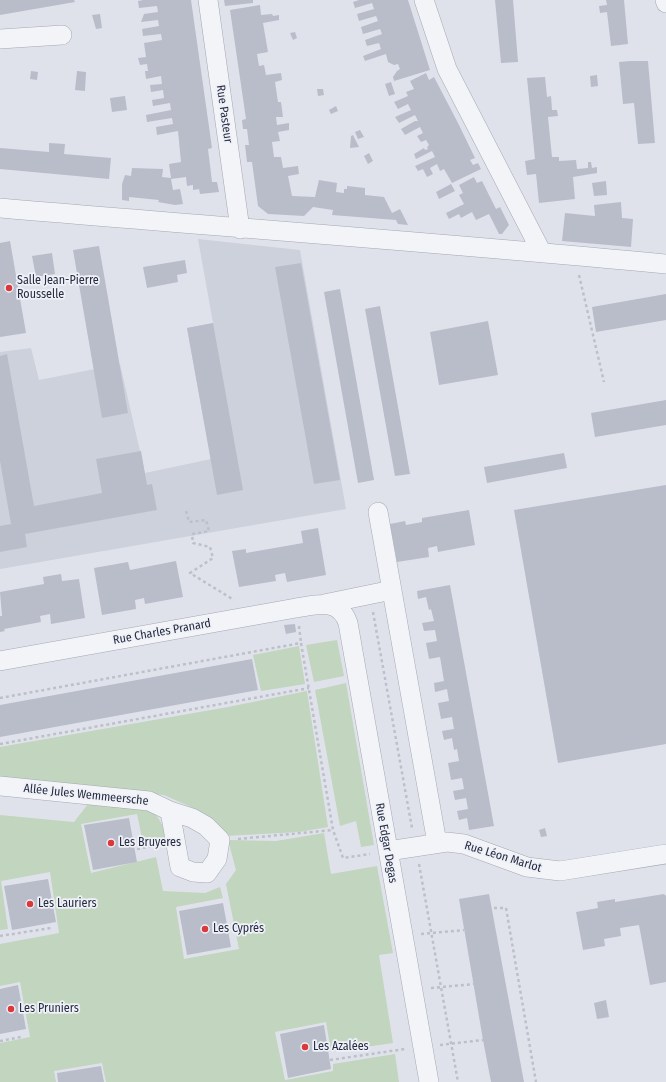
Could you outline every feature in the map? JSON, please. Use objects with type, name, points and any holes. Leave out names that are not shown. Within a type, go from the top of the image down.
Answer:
[{"type":"street","name":"Rue Pasteur","points":[[208,0],[240,229]]},
{"type":"street","points":[[424,0],[447,69],[541,251]]},
{"type":"street","points":[[0,39],[62,35]]},
{"type":"street","points":[[0,208],[240,229],[541,251],[666,264]]},
{"type":"street","points":[[378,512],[436,843]]},
{"type":"street","name":"Rue Charles Pranard","points":[[0,662],[331,606],[392,590]]},
{"type":"street","name":"Rue Edgar Degas","points":[[331,606],[343,612],[348,623],[429,1082]]},
{"type":"street","name":"Allée Jules Wemmeersche","points":[[0,786],[141,799],[170,811],[187,816],[206,826],[220,840]]},
{"type":"street","points":[[170,811],[180,867],[193,872],[206,872],[217,859],[220,840]]},
{"type":"street","name":"Rue Léon Marlot","points":[[386,844],[447,842],[464,844],[527,867],[552,871],[666,854]]},
{"type":"path","points":[[574,255],[604,382]]},
{"type":"path","points":[[186,511],[189,522],[206,520],[209,532],[192,534],[193,544],[210,547],[213,558],[190,573],[240,603]]},
{"type":"path","points":[[0,698],[301,643],[333,830],[343,858],[380,853],[386,844]]},
{"type":"path","points":[[0,744],[309,688]]},
{"type":"path","points":[[220,840],[333,830]]},
{"type":"path","points":[[494,908],[506,908],[536,1082]]},
{"type":"path","points":[[0,936],[51,928]]},
{"type":"path","points":[[403,937],[431,932],[464,930]]},
{"type":"path","points":[[413,991],[474,984]]},
{"type":"path","points":[[0,1041],[21,1037]]},
{"type":"path","points":[[330,1060],[423,1046],[483,1040]]},
{"type":"shaded area","points":[[198,239],[300,250],[346,509],[0,569],[0,352],[31,348],[39,380],[120,364],[145,473],[211,459],[187,328],[213,323]]},
{"type":"green space","points":[[337,640],[344,676],[314,682],[306,645]]},
{"type":"green space","points":[[299,646],[305,684],[261,691],[253,655]]},
{"type":"green space","points":[[346,683],[374,845],[361,847],[356,821],[340,826],[315,690]]},
{"type":"green space","points":[[307,691],[328,827],[299,832],[225,836],[212,823],[191,807],[164,795],[0,779],[0,747],[228,707]]},
{"type":"green space","points":[[88,804],[134,806],[150,811],[158,817],[168,838],[143,843],[137,814],[81,824],[91,873],[156,857],[163,891],[205,893],[220,887],[223,898],[176,907],[184,959],[239,949],[226,884],[236,870],[228,840],[276,841],[324,833],[331,874],[377,866],[393,953],[379,955],[393,1043],[331,1052],[326,1022],[275,1032],[285,1080],[333,1071],[333,1064],[395,1054],[399,1082],[106,1082],[102,1063],[54,1071],[56,1082],[0,1082],[0,1043],[30,1037],[20,982],[0,986],[0,944],[59,933],[50,872],[1,881],[8,929],[0,930],[0,815],[74,822]]},
{"type":"building","points":[[0,0],[74,0],[75,2],[0,15]]},
{"type":"building","points":[[191,0],[212,148],[208,149],[212,182],[217,182],[219,192],[200,194],[199,189],[193,190],[193,185],[187,186],[186,177],[171,179],[173,190],[180,189],[183,204],[175,205],[158,202],[159,200],[129,197],[129,201],[122,200],[122,184],[125,175],[131,176],[132,168],[163,169],[162,177],[171,178],[169,164],[181,162],[178,131],[157,135],[156,127],[173,124],[172,118],[147,122],[146,115],[171,110],[170,103],[153,106],[152,100],[164,98],[163,90],[151,92],[150,85],[162,84],[161,76],[146,79],[145,71],[148,71],[147,64],[140,65],[138,58],[146,57],[144,43],[162,40],[161,34],[143,36],[142,29],[159,26],[158,20],[141,22],[144,14],[158,12],[157,6],[139,8],[138,1]]},
{"type":"building","points":[[224,0],[253,0],[253,3],[225,6]]},
{"type":"building","points":[[359,0],[408,0],[430,70],[394,81],[393,77],[400,69],[398,64],[394,65],[388,62],[386,54],[365,61],[363,56],[381,49],[379,43],[367,46],[365,40],[382,34],[380,29],[363,34],[361,27],[378,21],[376,16],[359,21],[357,14],[374,9],[372,3],[355,8],[353,2]]},
{"type":"building","points":[[495,0],[513,0],[518,62],[501,63]]},
{"type":"building","points":[[606,0],[624,0],[628,44],[611,46],[607,12],[600,13],[599,6],[607,5]]},
{"type":"building","points":[[260,5],[261,15],[279,15],[279,20],[263,23],[268,52],[257,54],[259,66],[264,65],[266,75],[281,73],[282,80],[275,82],[278,102],[281,102],[283,117],[276,117],[277,125],[289,123],[289,130],[278,132],[280,141],[272,142],[274,157],[281,157],[283,168],[298,166],[299,174],[288,176],[292,196],[315,197],[319,180],[337,183],[336,192],[344,193],[344,189],[347,189],[347,186],[365,188],[365,195],[384,197],[392,213],[400,209],[408,225],[398,224],[396,220],[332,215],[333,210],[313,207],[304,216],[268,214],[258,206],[252,162],[247,162],[245,145],[249,145],[247,129],[243,129],[242,120],[246,119],[230,10]]},
{"type":"building","points":[[100,14],[102,28],[96,29],[92,15]]},
{"type":"building","points":[[295,32],[297,38],[293,40],[290,33]]},
{"type":"building","points":[[648,61],[655,143],[638,144],[634,103],[623,104],[619,62]]},
{"type":"building","points":[[31,71],[38,72],[37,80],[30,79]]},
{"type":"building","points":[[77,71],[86,72],[85,91],[75,90]]},
{"type":"building","points":[[426,73],[429,80],[434,77],[458,123],[475,158],[470,160],[473,165],[478,163],[481,169],[452,183],[444,169],[440,171],[437,164],[430,168],[433,174],[427,177],[423,169],[418,171],[415,166],[435,157],[432,151],[416,159],[414,154],[424,148],[425,150],[428,149],[427,147],[429,145],[426,140],[421,142],[417,136],[423,133],[420,127],[405,135],[401,129],[415,121],[418,121],[415,115],[399,123],[395,117],[411,110],[408,104],[398,109],[394,102],[408,96],[406,92],[414,89],[410,81]]},
{"type":"building","points":[[597,75],[598,86],[591,87],[590,76]]},
{"type":"building","points":[[545,77],[547,97],[551,96],[552,110],[557,110],[558,116],[548,117],[552,157],[559,157],[559,161],[576,160],[577,169],[588,168],[588,162],[591,162],[592,168],[597,167],[597,173],[573,177],[575,199],[539,203],[536,174],[527,175],[525,161],[535,159],[527,78]]},
{"type":"building","points":[[391,82],[395,94],[389,96],[385,84]]},
{"type":"building","points":[[317,89],[323,89],[324,95],[318,96]]},
{"type":"building","points":[[125,96],[127,110],[112,112],[110,98]]},
{"type":"building","points":[[336,106],[338,111],[331,114],[329,110]]},
{"type":"building","points":[[360,130],[364,137],[358,139],[355,132]]},
{"type":"building","points":[[353,135],[359,147],[350,148],[351,136]]},
{"type":"building","points":[[49,143],[65,144],[64,154],[111,158],[109,179],[0,169],[0,148],[49,152]]},
{"type":"building","points":[[369,153],[373,161],[368,164],[364,156]]},
{"type":"building","points":[[474,177],[477,183],[482,181],[496,209],[500,207],[509,225],[502,234],[499,234],[489,214],[476,220],[472,212],[461,218],[459,214],[449,219],[446,213],[464,204],[459,195],[463,193],[459,185]]},
{"type":"building","points":[[606,181],[607,195],[594,196],[592,183]]},
{"type":"building","points":[[451,184],[455,191],[439,199],[436,192]]},
{"type":"building","points":[[621,202],[622,218],[633,219],[631,247],[562,241],[565,213],[595,216],[594,205]]},
{"type":"building","name":"Salle Jean-Pierre Rousselle","points":[[10,241],[26,333],[0,337],[0,243]]},
{"type":"building","points":[[99,246],[128,413],[102,418],[73,250]]},
{"type":"building","points":[[52,253],[55,274],[36,277],[32,256]]},
{"type":"building","points":[[185,260],[187,273],[177,275],[178,282],[147,288],[143,267]]},
{"type":"building","points":[[301,263],[340,480],[314,484],[275,267]]},
{"type":"building","points":[[340,289],[374,480],[358,483],[324,292]]},
{"type":"building","points":[[666,294],[666,320],[596,332],[592,307]]},
{"type":"building","points":[[380,306],[410,474],[395,476],[365,309]]},
{"type":"building","points":[[488,321],[498,375],[439,385],[430,332]]},
{"type":"building","points":[[213,323],[243,490],[217,495],[187,328]]},
{"type":"building","points":[[7,354],[34,506],[102,493],[96,459],[141,451],[147,485],[152,484],[157,510],[25,534],[27,547],[0,552],[0,526],[11,524],[0,461],[0,356]]},
{"type":"building","points":[[666,400],[666,425],[595,437],[591,413]]},
{"type":"building","points":[[564,453],[567,468],[487,483],[484,467]]},
{"type":"building","points":[[666,485],[666,744],[558,763],[514,510]]},
{"type":"building","points":[[469,510],[475,545],[438,552],[437,546],[428,548],[429,557],[397,562],[390,524],[405,521],[406,525],[422,522],[422,518]]},
{"type":"building","points":[[318,528],[326,575],[287,582],[285,573],[275,575],[276,581],[239,587],[232,551],[246,549],[246,553],[303,543],[301,531]]},
{"type":"building","points":[[176,561],[183,597],[145,604],[144,598],[135,600],[136,609],[102,615],[94,568],[128,562],[130,570]]},
{"type":"building","points":[[61,574],[62,581],[79,579],[85,618],[51,624],[50,614],[40,616],[41,622],[4,629],[5,631],[0,632],[0,616],[2,616],[0,592],[44,584],[43,577]]},
{"type":"building","points":[[450,585],[494,826],[469,830],[467,818],[459,820],[457,811],[468,809],[466,798],[455,800],[453,791],[464,789],[462,778],[451,780],[448,763],[459,761],[457,749],[454,750],[452,738],[444,740],[442,731],[454,729],[452,717],[441,719],[438,703],[449,701],[447,689],[435,692],[434,683],[444,681],[440,657],[429,659],[426,643],[437,641],[435,630],[424,631],[422,623],[434,621],[431,609],[429,610],[426,597],[418,599],[417,591]]},
{"type":"building","points":[[295,624],[296,632],[286,634],[284,625]]},
{"type":"building","points":[[252,659],[258,690],[0,737],[0,705]]},
{"type":"building","name":"Les Bruyeres","points":[[129,818],[137,862],[93,870],[84,825]]},
{"type":"building","points":[[545,828],[547,836],[541,837],[539,830]]},
{"type":"building","name":"Les Lauriers","points":[[48,879],[56,922],[12,930],[4,886]]},
{"type":"building","points":[[489,894],[524,1082],[491,1082],[483,1040],[459,899]]},
{"type":"building","points":[[664,894],[666,896],[666,982],[650,985],[639,925],[620,928],[621,936],[604,939],[605,946],[583,950],[576,912],[598,908],[597,902],[615,899],[615,902]]},
{"type":"building","name":"Les Cyprés","points":[[223,903],[231,947],[187,955],[179,911]]},
{"type":"building","name":"Les Pruniers","points":[[18,985],[26,1029],[0,1034],[0,989]]},
{"type":"building","points":[[606,1000],[609,1017],[597,1019],[594,1003]]},
{"type":"building","name":"Les Azalées","points":[[324,1025],[331,1069],[288,1078],[280,1034]]},
{"type":"building","points":[[101,1066],[104,1082],[58,1082],[57,1073]]},
{"type":"place","name":"Salle Jean-Pierre Rousselle","points":[[9,288]]},
{"type":"place","name":"Les Bruyeres","points":[[111,843]]},
{"type":"place","name":"Les Lauriers","points":[[30,904]]},
{"type":"place","name":"Les Cyprés","points":[[205,929]]},
{"type":"place","name":"Les Pruniers","points":[[11,1009]]},
{"type":"place","name":"Les Azalées","points":[[305,1047]]}]
